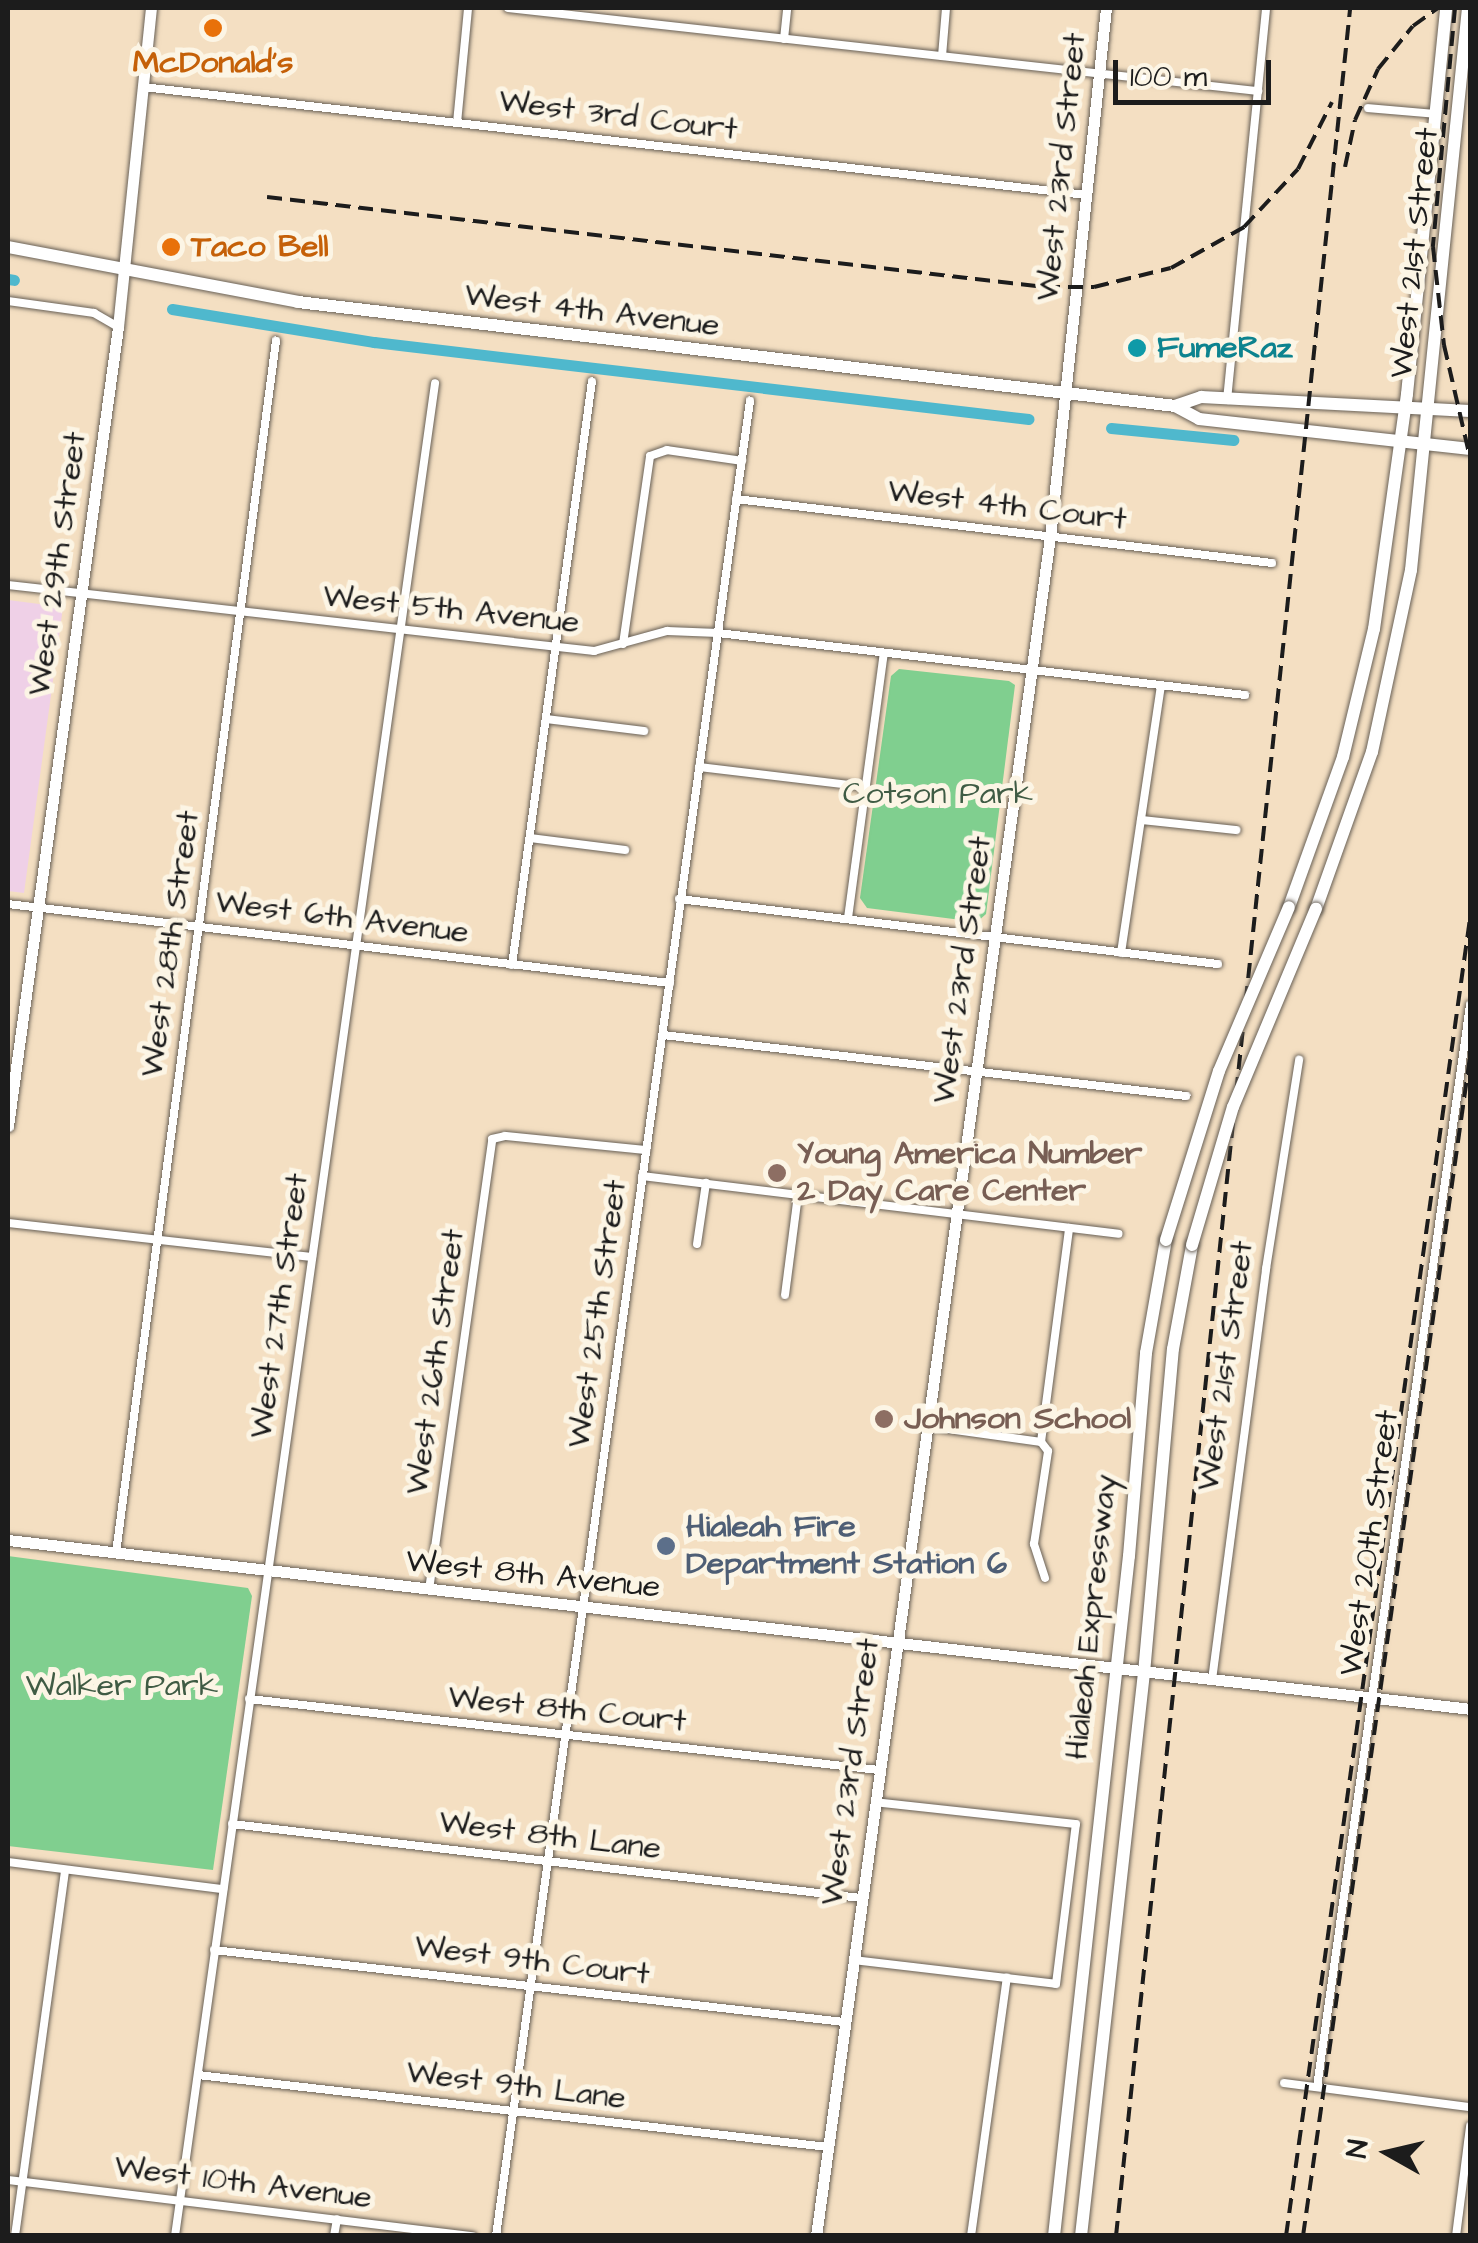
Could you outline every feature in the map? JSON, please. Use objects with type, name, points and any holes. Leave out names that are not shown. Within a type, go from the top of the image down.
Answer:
[{"type":"main road","name":"West 21st Street","points":[[1400,442],[1446,8]]},
{"type":"main road","name":"West 21st Street","points":[[1424,444],[1464,114],[1468,8]]},
{"type":"main road","name":"West 4th Avenue","points":[[8,247],[124,272],[442,322],[1175,406],[1199,419],[1470,448]]},
{"type":"main road","name":"West 4th Avenue","points":[[1175,406],[1200,398],[1470,411]]},
{"type":"main road","name":"Hialeah Expressway","points":[[1054,2236],[1129,1556],[1146,1353],[1166,1240],[1219,1071],[1290,907],[1320,826],[1361,690],[1384,566],[1400,442]]},
{"type":"main road","name":"Hialeah Expressway","points":[[1081,2236],[1144,1673],[1173,1349],[1192,1244],[1233,1107],[1316,910],[1359,793],[1388,695],[1411,570],[1424,444]]},
{"type":"street","name":"West 29th Street","points":[[8,1126],[118,327],[151,8]]},
{"type":"street","points":[[457,123],[468,8]]},
{"type":"street","points":[[508,8],[1258,91]]},
{"type":"street","points":[[627,21],[628,8]]},
{"type":"street","points":[[784,38],[787,8]]},
{"type":"street","points":[[942,56],[946,8]]},
{"type":"street","name":"West 23rd Street","points":[[816,2236],[1050,536],[1106,8]]},
{"type":"street","points":[[1227,400],[1266,8]]},
{"type":"street","name":"West 3rd Court","points":[[143,87],[1088,195]]},
{"type":"street","points":[[1368,108],[1437,114]]},
{"type":"street","points":[[8,301],[94,313],[118,327]]},
{"type":"street","name":"West 28th Street","points":[[116,1554],[276,342]]},
{"type":"street","points":[[512,964],[592,380]]},
{"type":"street","name":"West 27th Street","points":[[175,2236],[358,946],[398,630],[436,383]]},
{"type":"street","name":"West 25th Street","points":[[496,2236],[750,400]]},
{"type":"street","points":[[623,644],[650,456],[667,450],[742,460]]},
{"type":"street","name":"West 4th Court","points":[[736,498],[1272,563]]},
{"type":"street","name":"West 5th Avenue","points":[[8,585],[594,651],[667,631],[718,633],[1245,695]]},
{"type":"street","points":[[848,918],[884,653]]},
{"type":"street","points":[[1122,953],[1161,686]]},
{"type":"street","points":[[546,719],[644,731]]},
{"type":"street","points":[[699,767],[866,786]]},
{"type":"street","points":[[1141,820],[1236,830]]},
{"type":"street","points":[[530,838],[625,850]]},
{"type":"street","points":[[679,899],[1218,964]]},
{"type":"street","name":"West 6th Avenue","points":[[8,904],[670,983]]},
{"type":"street","name":"West 20th Street","points":[[1317,2087],[1470,1004]]},
{"type":"street","points":[[663,1035],[1186,1096]]},
{"type":"street","name":"West 21st Street","points":[[1212,1680],[1266,1269],[1299,1060]]},
{"type":"street","name":"West 26th Street","points":[[428,1592],[492,1139],[505,1136],[646,1150]]},
{"type":"street","points":[[642,1176],[1118,1234]]},
{"type":"street","points":[[697,1244],[706,1183]]},
{"type":"street","points":[[785,1295],[798,1195]]},
{"type":"street","points":[[8,1223],[312,1257]]},
{"type":"street","points":[[1040,1442],[1069,1228]]},
{"type":"street","points":[[926,1426],[1040,1442],[1048,1451],[1034,1544],[1045,1578]]},
{"type":"street","name":"West 8th Avenue","points":[[8,1540],[428,1592],[1470,1709]]},
{"type":"street","name":"West 8th Court","points":[[249,1699],[879,1770]]},
{"type":"street","points":[[853,1960],[1056,1984],[1076,1824],[874,1802]]},
{"type":"street","name":"West 8th Lane","points":[[232,1824],[862,1898]]},
{"type":"street","points":[[8,1862],[223,1889]]},
{"type":"street","points":[[15,2236],[65,1870]]},
{"type":"street","name":"West 9th Court","points":[[214,1950],[844,2022]]},
{"type":"street","points":[[971,2236],[1007,1978]]},
{"type":"street","name":"West 9th Lane","points":[[198,2075],[828,2147]]},
{"type":"street","points":[[1284,2083],[1470,2107]]},
{"type":"street","points":[[1456,2236],[1470,2126]]},
{"type":"street","name":"West 10th Avenue","points":[[8,2180],[473,2236]]},
{"type":"street","points":[[334,2236],[336,2219]]},
{"type":"shaded area","points":[[8,600],[63,607],[24,893],[8,891]]},
{"type":"green space","name":"Cotson Park","points":[[899,669],[1009,681],[1015,685],[986,914],[977,922],[867,908],[860,898],[891,676]]},
{"type":"green space","name":"Walker Park","points":[[8,1556],[248,1588],[252,1596],[213,1870],[8,1846]]},
{"type":"waterway","points":[[8,279],[14,280]]},
{"type":"waterway","points":[[172,309],[374,342],[1028,419]]},
{"type":"waterway","points":[[1111,428],[1233,440]]},
{"type":"railway","points":[[1116,2236],[1350,8]]},
{"type":"railway","points":[[1345,167],[1355,120],[1378,69],[1413,26],[1438,8]]},
{"type":"railway","points":[[1455,8],[1433,247],[1444,345],[1470,458]]},
{"type":"railway","points":[[267,197],[1045,287],[1094,287],[1171,268],[1244,227],[1298,169],[1332,102]]},
{"type":"railway","points":[[1286,2236],[1470,919]]},
{"type":"railway","points":[[1303,2236],[1470,1057]]},
{"type":"place","name":"McDonald's","points":[[213,28]]},
{"type":"place","name":"Taco Bell","points":[[171,247]]},
{"type":"place","name":"FumeRaz","points":[[1137,348]]},
{"type":"place","name":"Young America Number 2 Day Care Center","points":[[777,1173]]},
{"type":"place","name":"Johnson School","points":[[884,1419]]},
{"type":"place","name":"Hialeah Fire Department Station 6","points":[[666,1546]]}]
